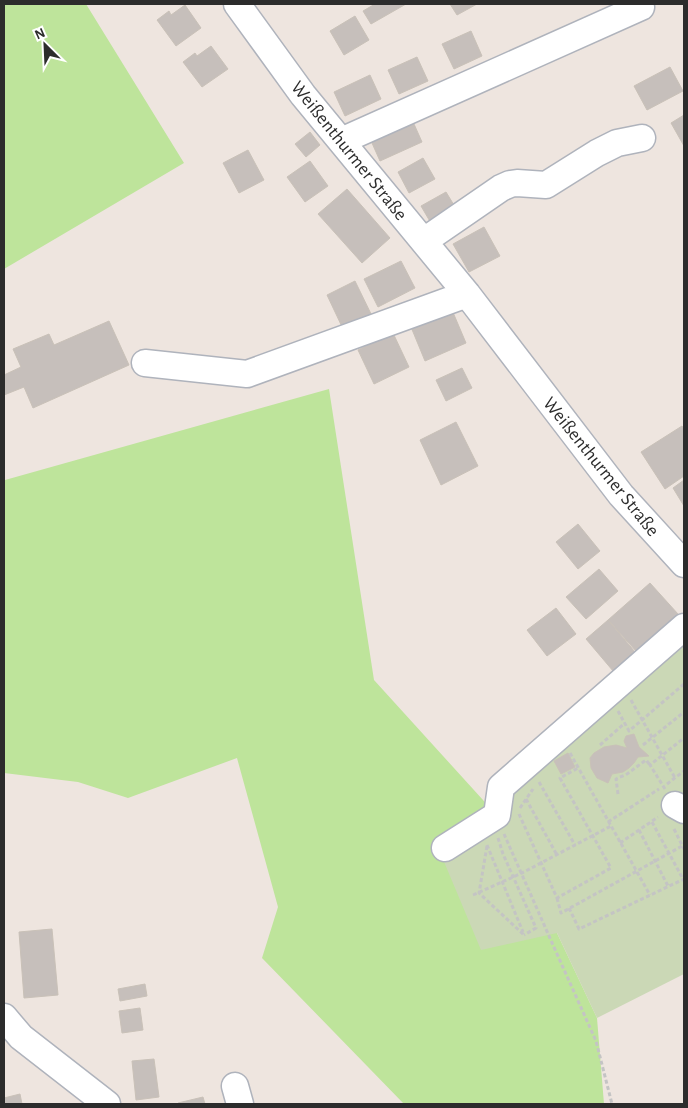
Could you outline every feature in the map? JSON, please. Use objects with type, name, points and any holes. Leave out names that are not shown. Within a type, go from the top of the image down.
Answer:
[{"type":"street","name":"Weißenthurmer Straße","points":[[237,4],[303,95],[467,294],[621,495],[684,564]]},
{"type":"street","points":[[341,141],[641,7]]},
{"type":"street","points":[[424,240],[501,188],[518,183],[546,185],[597,152],[618,143],[642,138]]},
{"type":"street","points":[[145,364],[247,374],[467,294]]},
{"type":"street","points":[[445,848],[494,817],[501,787],[684,627]]},
{"type":"street","points":[[4,1017],[21,1037],[107,1104]]},
{"type":"path","points":[[614,706],[629,731],[684,684]]},
{"type":"path","points":[[620,843],[652,822],[674,801],[675,778],[628,694]]},
{"type":"path","points":[[643,745],[684,712]]},
{"type":"path","points":[[600,745],[625,723]]},
{"type":"path","points":[[560,735],[650,895]]},
{"type":"path","points":[[650,765],[684,738]]},
{"type":"path","points":[[618,794],[616,778],[627,774],[646,760],[674,801]]},
{"type":"path","points":[[557,898],[611,868],[560,778],[578,768]]},
{"type":"path","points":[[675,778],[684,771]]},
{"type":"path","points":[[543,775],[518,811],[557,898],[561,913],[684,845]]},
{"type":"path","points":[[539,781],[575,846]]},
{"type":"path","points":[[526,799],[557,855]]},
{"type":"path","points":[[608,822],[674,801]]},
{"type":"path","points":[[479,893],[494,817]]},
{"type":"path","points":[[494,817],[522,873],[552,945],[596,1041],[612,1104]]},
{"type":"path","points":[[494,817],[503,854],[536,928],[524,935]]},
{"type":"path","points":[[569,908],[579,929],[684,879],[652,822]]},
{"type":"path","points":[[473,895],[522,873],[611,826]]},
{"type":"path","points":[[639,830],[668,886]]},
{"type":"path","points":[[487,845],[524,935]]},
{"type":"path","points":[[479,893],[524,935]]},
{"type":"green space","points":[[4,4],[86,4],[184,163],[4,269]]},
{"type":"green space","points":[[329,389],[374,680],[493,811],[557,933],[597,1018],[604,1104],[404,1104],[262,958],[278,907],[237,758],[128,798],[78,782],[4,773],[4,477],[5,480]]},
{"type":"green space","points":[[684,631],[684,974],[597,1018],[557,933],[481,950],[437,845],[493,811]]},
{"type":"building","points":[[375,4],[406,4],[371,24],[363,11]]},
{"type":"building","points":[[450,4],[477,4],[457,15]]},
{"type":"building","points":[[185,5],[201,28],[176,46],[157,20],[169,11],[171,15]]},
{"type":"building","points":[[355,16],[369,40],[344,55],[330,31]]},
{"type":"building","points":[[471,31],[482,56],[454,69],[442,44]]},
{"type":"building","points":[[211,46],[228,69],[202,87],[183,62],[195,53],[197,56]]},
{"type":"building","points":[[417,57],[428,81],[399,94],[388,70]]},
{"type":"building","points":[[670,67],[683,91],[647,110],[634,86]]},
{"type":"building","points":[[370,75],[381,99],[345,116],[334,92]]},
{"type":"building","points":[[410,115],[422,142],[380,161],[368,134]]},
{"type":"building","points":[[684,115],[684,146],[671,123]]},
{"type":"building","points":[[310,132],[320,145],[306,157],[295,144]]},
{"type":"building","points":[[248,150],[264,180],[239,193],[223,163]]},
{"type":"building","points":[[423,158],[435,179],[409,193],[398,172]]},
{"type":"building","points":[[310,161],[328,186],[305,202],[287,177]]},
{"type":"building","points":[[347,189],[390,238],[362,263],[318,214]]},
{"type":"building","points":[[446,192],[460,215],[435,230],[421,206]]},
{"type":"building","points":[[484,227],[500,256],[469,272],[453,244]]},
{"type":"building","points":[[401,261],[415,288],[378,307],[364,279]]},
{"type":"building","points":[[355,281],[373,318],[344,331],[327,295]]},
{"type":"building","points":[[452,310],[466,343],[425,361],[411,327]]},
{"type":"building","points":[[109,321],[129,365],[33,408],[24,387],[4,395],[4,375],[21,367],[13,349],[49,334],[54,345]]},
{"type":"building","points":[[393,333],[409,367],[374,384],[358,350]]},
{"type":"building","points":[[462,368],[472,388],[446,401],[436,380]]},
{"type":"building","points":[[456,422],[478,466],[441,485],[420,440]]},
{"type":"building","points":[[682,426],[684,430],[684,476],[665,489],[641,452]]},
{"type":"building","points":[[684,480],[684,506],[673,488]]},
{"type":"building","points":[[578,524],[600,551],[578,569],[556,542]]},
{"type":"building","points":[[599,569],[618,591],[586,619],[566,597]]},
{"type":"building","points":[[650,583],[678,614],[636,651],[608,620]]},
{"type":"building","points":[[556,608],[576,634],[547,656],[527,630]]},
{"type":"building","points":[[608,620],[641,659],[619,678],[586,639]]},
{"type":"building","points":[[634,734],[639,747],[649,756],[638,757],[623,772],[612,774],[608,783],[597,778],[591,768],[590,758],[594,753],[604,747],[616,745],[627,748],[624,741],[626,736]]},
{"type":"building","points":[[568,753],[575,767],[561,774],[554,761]]},
{"type":"building","points":[[52,929],[58,995],[24,998],[19,932]]},
{"type":"building","points":[[145,984],[147,996],[120,1001],[118,989]]},
{"type":"building","points":[[140,1008],[143,1030],[122,1033],[119,1011]]},
{"type":"building","points":[[154,1059],[159,1097],[136,1100],[132,1061]]},
{"type":"building","points":[[20,1094],[22,1104],[4,1104],[4,1098]]},
{"type":"building","points":[[203,1097],[205,1104],[178,1104],[178,1103]]}]
